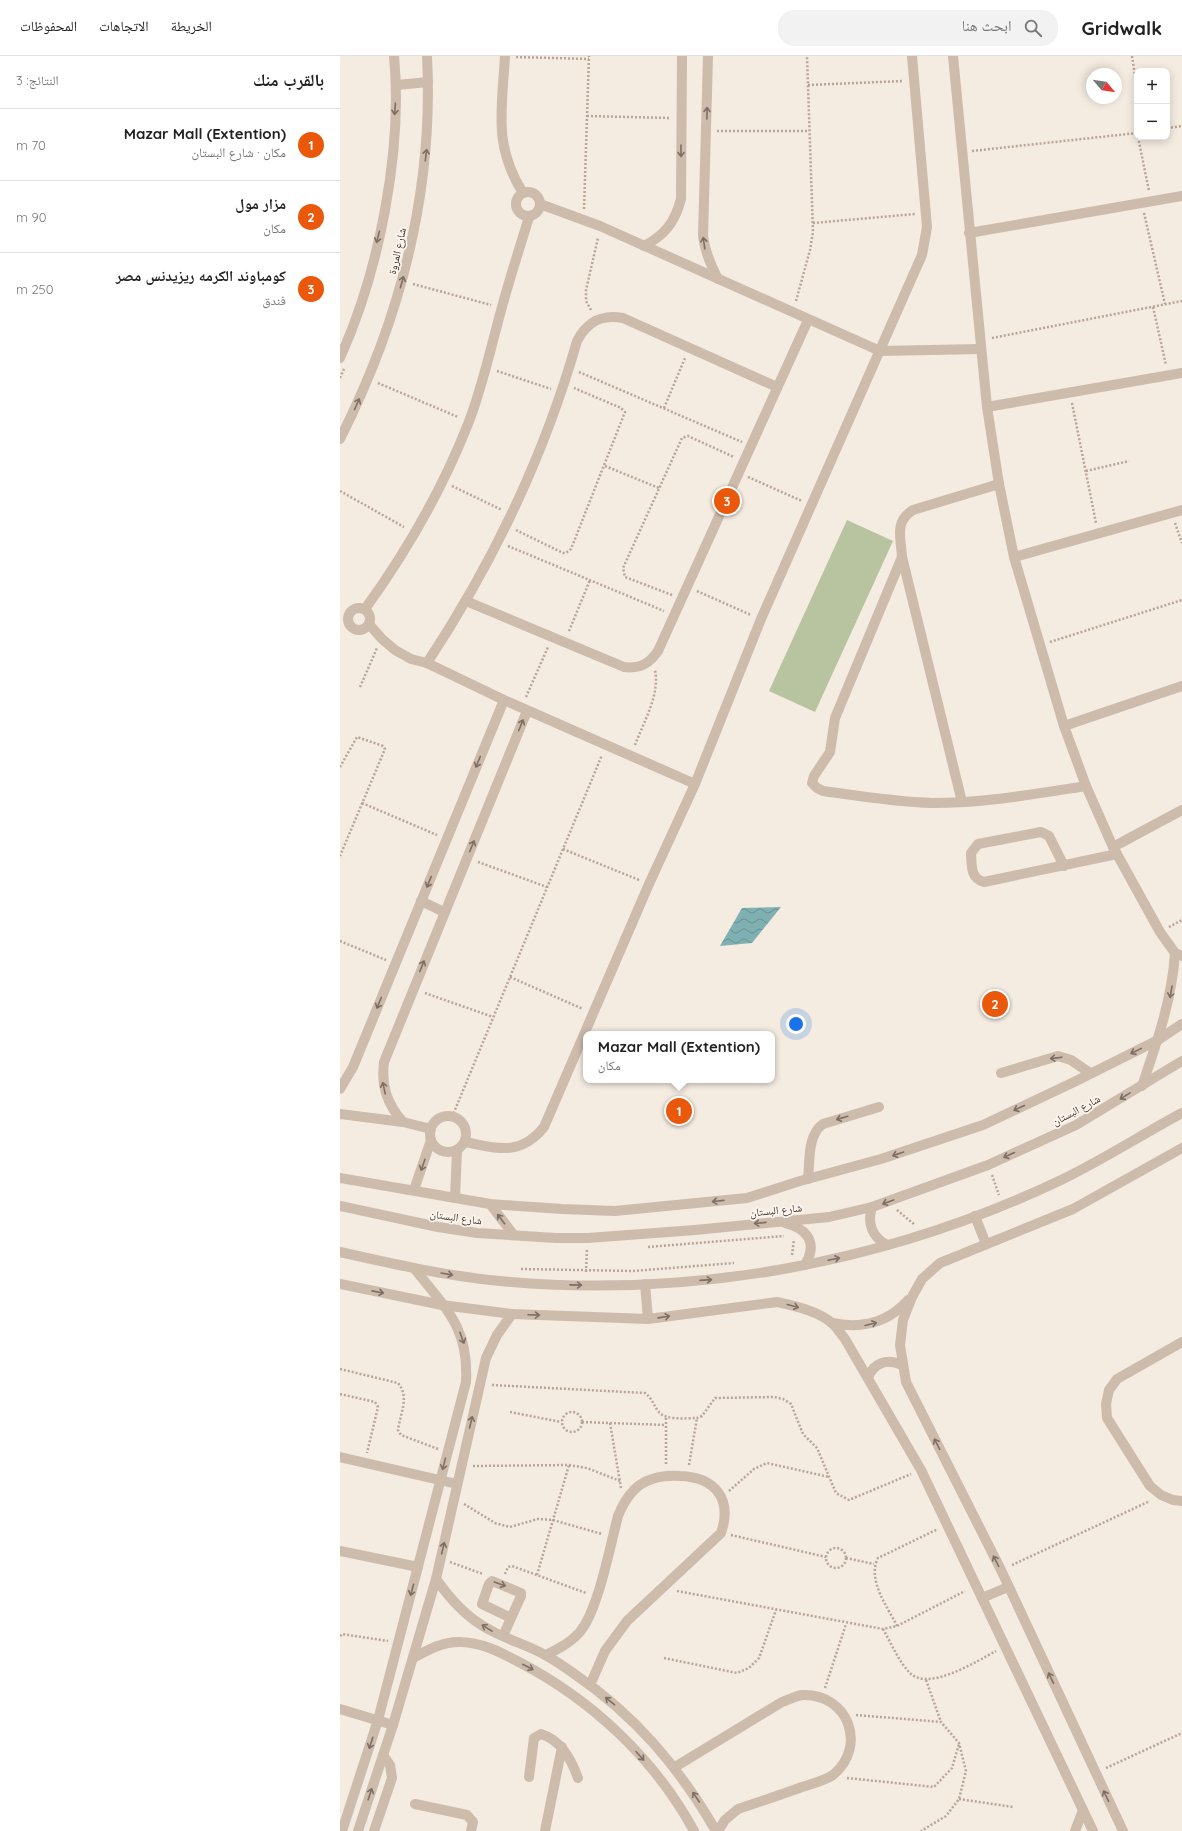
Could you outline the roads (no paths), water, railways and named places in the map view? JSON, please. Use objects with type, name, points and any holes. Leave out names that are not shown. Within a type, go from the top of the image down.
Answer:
[{"type":"street","name":"شارع المروة","points":[[340,358],[368,281],[382,219],[392,150],[397,84],[394,56]]},
{"type":"street","name":"شارع المروة","points":[[340,439],[368,379],[384,340],[403,281],[420,203],[427,143],[427,56]]},
{"type":"street","points":[[505,56],[502,141],[505,159],[512,176],[523,193]]},
{"type":"street","points":[[644,246],[658,239],[669,228],[677,214],[681,199],[682,56]]},
{"type":"street","points":[[708,56],[703,236],[705,251],[710,265],[718,279]]},
{"type":"street","points":[[586,1031],[649,884],[695,784],[762,620],[922,255],[927,227],[912,56]]},
{"type":"street","points":[[953,56],[987,408],[999,484],[1014,557],[1064,726],[1086,786],[1115,850],[1160,932],[1179,955],[1170,998],[1158,1040],[1142,1086]]},
{"type":"street","points":[[397,84],[428,82]]},
{"type":"street","points":[[365,609],[392,572],[416,533],[443,482],[469,422],[487,368],[502,308],[528,217],[538,210],[540,204],[539,199],[532,193],[523,193],[516,200],[516,210],[528,217]]},
{"type":"street","points":[[969,233],[1182,196]]},
{"type":"street","points":[[540,204],[584,219],[880,351],[980,345]]},
{"type":"street","points":[[427,663],[466,601],[507,526],[547,434],[577,341],[582,331],[590,323],[600,318],[612,316],[623,318],[777,388]]},
{"type":"street","points":[[466,601],[624,667],[634,668],[644,666],[652,660],[682,599],[808,320]]},
{"type":"street","points":[[987,408],[1182,373]]},
{"type":"street","points":[[962,802],[902,557],[900,523],[904,515],[913,510],[999,484]]},
{"type":"street","points":[[1014,557],[1182,510]]},
{"type":"street","points":[[902,557],[835,718],[830,752],[814,776],[812,783],[817,788],[831,792],[914,802],[962,802],[1008,798],[1086,786]]},
{"type":"street","points":[[360,607],[365,609],[370,616],[369,624],[365,629],[358,630],[344,624],[350,612],[360,607]]},
{"type":"street","points":[[369,624],[382,639],[395,650],[406,656],[427,663],[524,710],[695,784]]},
{"type":"street","points":[[1064,726],[1182,686]]},
{"type":"street","points":[[340,1089],[353,1067],[504,700]]},
{"type":"street","points":[[403,1122],[390,1105],[383,1084],[384,1062],[467,858],[524,710]]},
{"type":"street","points":[[1064,866],[1049,836],[1041,832],[978,844],[971,853],[973,875],[977,880],[984,882],[1064,866],[1115,850],[1182,810]]},
{"type":"street","points":[[421,901],[444,912]]},
{"type":"street","points":[[340,1178],[490,1204],[542,1208],[615,1211],[747,1198],[881,1159],[983,1125],[1158,1040],[1182,1024]]},
{"type":"street","points":[[465,1142],[505,1149],[517,1148],[528,1144],[544,1127],[583,1039]]},
{"type":"street","points":[[1001,1073],[1058,1056],[1071,1060],[1090,1073]]},
{"type":"street","name":"شارع البستان","points":[[340,1206],[438,1227],[477,1233],[513,1234],[556,1238],[588,1238],[829,1217],[872,1207],[988,1165],[1076,1125],[1182,1061]]},
{"type":"street","points":[[808,1179],[812,1139],[819,1127],[823,1124],[879,1107]]},
{"type":"street","points":[[340,1252],[414,1268],[499,1281],[585,1286],[645,1284],[735,1277],[844,1257],[887,1245],[1003,1206],[1060,1181],[1182,1113]]},
{"type":"street","points":[[340,1114],[403,1122],[431,1129]]},
{"type":"street","points":[[414,1190],[431,1140],[431,1129],[442,1118],[452,1117],[459,1120],[464,1126],[466,1134],[465,1142],[457,1150],[449,1152],[441,1151],[431,1140]]},
{"type":"street","points":[[1123,1831],[1001,1570],[906,1382],[900,1344],[903,1320],[912,1297],[922,1279],[940,1263],[1073,1209],[1182,1148]]},
{"type":"street","points":[[455,1198],[457,1150]]},
{"type":"street","points":[[490,1204],[513,1234]]},
{"type":"street","points":[[872,1207],[870,1219],[872,1231],[881,1242],[887,1245]]},
{"type":"street","points":[[975,1216],[986,1244]]},
{"type":"street","points":[[780,1221],[795,1226],[807,1235],[811,1250],[805,1265]]},
{"type":"street","points":[[342,1831],[378,1720],[466,1382],[467,1361],[464,1340],[455,1321],[414,1268]]},
{"type":"street","points":[[340,1284],[442,1305],[512,1314],[648,1319],[777,1302],[819,1315],[832,1323],[845,1339],[921,1470],[1093,1831]]},
{"type":"street","points":[[645,1284],[648,1319]]},
{"type":"street","points":[[832,1323],[847,1326],[862,1326],[876,1323],[902,1308],[912,1297]]},
{"type":"street","points":[[358,1831],[393,1725],[436,1579],[486,1358],[494,1341],[512,1314]]},
{"type":"street","points":[[1182,1342],[1117,1379],[1109,1390],[1106,1404],[1107,1418],[1150,1486],[1162,1495],[1173,1500],[1182,1500]]},
{"type":"street","points":[[868,1378],[870,1372],[878,1364],[890,1361],[902,1364]]},
{"type":"street","points":[[340,1457],[457,1484]]},
{"type":"street","points":[[546,1655],[564,1646],[579,1633],[590,1616],[623,1502],[634,1489],[644,1483],[666,1475],[701,1478],[713,1486],[721,1497],[725,1509],[725,1521],[720,1533],[627,1622],[616,1636],[597,1668],[590,1685]]},
{"type":"street","points":[[340,1551],[418,1567]]},
{"type":"street","points":[[436,1579],[451,1599],[469,1617],[490,1630],[546,1655],[590,1685],[638,1725],[675,1767],[698,1799],[717,1831],[726,1820],[738,1810],[832,1776],[845,1763],[851,1745],[850,1727],[844,1714],[834,1704],[822,1698],[802,1695],[782,1702],[675,1767]]},
{"type":"street","points":[[982,1598],[1008,1587]]},
{"type":"street","points":[[503,1636],[511,1618]]},
{"type":"street","points":[[413,1658],[435,1647],[458,1642],[482,1645],[537,1671],[596,1713],[623,1737],[657,1775],[686,1816],[694,1831]]},
{"type":"street","points":[[340,1709],[393,1725]]},
{"type":"street","points":[[623,1737],[638,1725]]},
{"type":"street","points":[[529,1776],[533,1741],[536,1736],[544,1735],[562,1747],[574,1766],[578,1778]]},
{"type":"street","points":[[545,1831],[562,1747]]},
{"type":"street","points":[[374,1831],[392,1778],[390,1765],[383,1755]]},
{"type":"street","points":[[415,1804],[467,1815],[473,1822],[471,1831]]},
{"type":"street","points":[[1076,1831],[1083,1810]]},
{"type":"water","points":[[781,907],[752,943],[720,946],[742,908]]},
{"type":"place","name":"كومباوند الكرمه ريزيدنس مصر","points":[[727,501]]},
{"type":"place","name":"مزار مول","points":[[995,1004]]},
{"type":"place","name":"Mazar Mall (Extention)","points":[[679,1111]]}]
